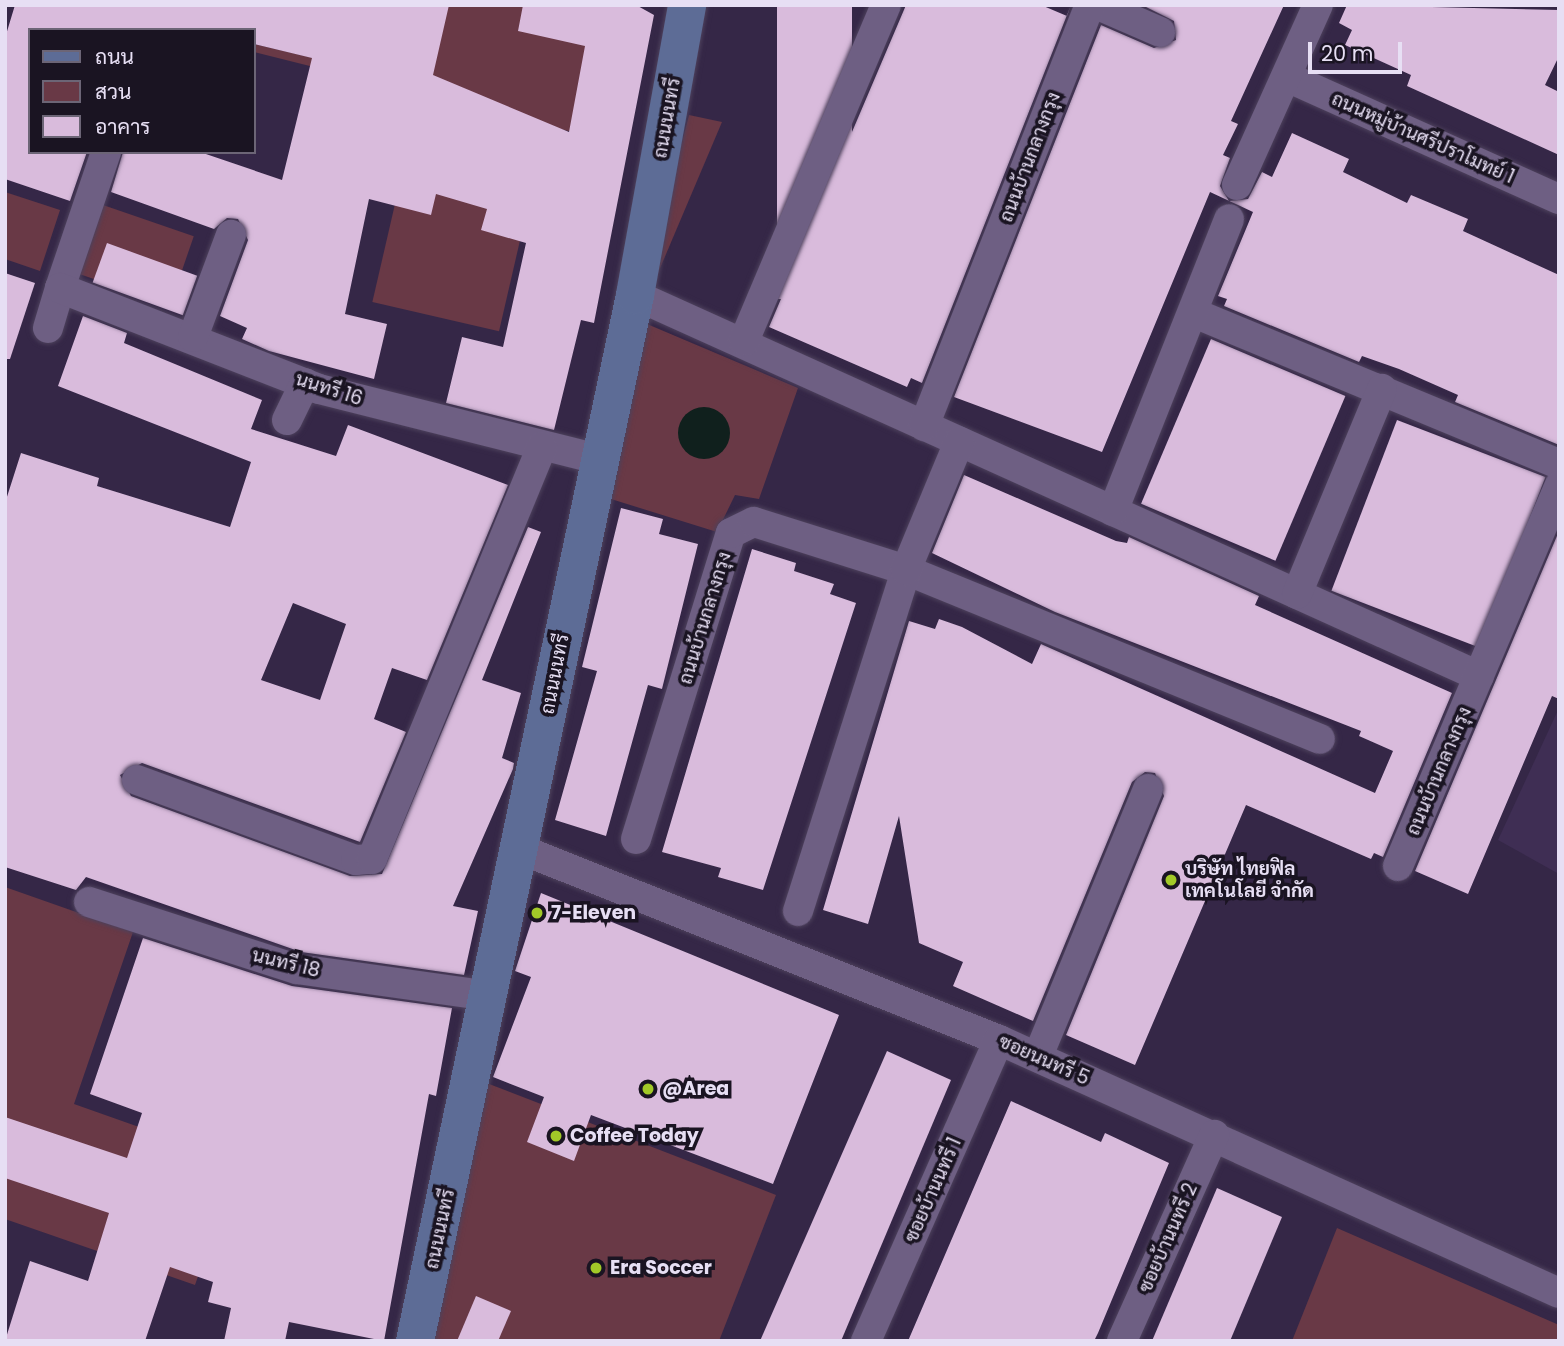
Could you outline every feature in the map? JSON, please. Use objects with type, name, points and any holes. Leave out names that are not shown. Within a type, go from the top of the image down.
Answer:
[{"type":"street","name":"ถนนนนทรี","points":[[415,1341],[491,996],[598,458],[635,295],[687,5]]},
{"type":"street","points":[[744,341],[886,5]]},
{"type":"street","name":"ถนนบ้านกลางกรุง","points":[[924,426],[1090,5]]},
{"type":"street","points":[[1098,5],[1160,32]]},
{"type":"street","points":[[1237,185],[1318,5]]},
{"type":"street","name":"ถนนหมู่บ้านศรีปราโมทย์ 1","points":[[1287,77],[1559,198]]},
{"type":"street","points":[[48,328],[64,290],[105,154]]},
{"type":"street","points":[[1113,511],[1194,313],[1229,219]]},
{"type":"street","points":[[193,337],[231,235]]},
{"type":"street","name":"นนทรี 16","points":[[64,290],[193,337],[305,383],[542,447],[598,458]]},
{"type":"street","points":[[635,295],[744,341],[924,426],[1479,676]]},
{"type":"street","points":[[1194,313],[1559,464]]},
{"type":"street","points":[[287,420],[305,383]]},
{"type":"street","points":[[1297,594],[1382,390]]},
{"type":"street","points":[[797,911],[906,570],[960,442]]},
{"type":"street","points":[[137,780],[356,860],[372,859],[542,447]]},
{"type":"street","name":"ถนนบ้านกลางกรุง","points":[[1398,866],[1559,486]]},
{"type":"street","name":"ถนนบ้านกลางกรุง","points":[[636,839],[731,533],[754,522],[775,524],[906,570],[1320,739]]},
{"type":"street","points":[[1038,1056],[1148,789]]},
{"type":"street","name":"ซอยนนทรี 5","points":[[520,849],[1038,1056],[1559,1293]]},
{"type":"street","name":"นนทรี 18","points":[[89,902],[297,970],[491,996]]},
{"type":"street","name":"ซอยบ้านนทรี 1","points":[[866,1341],[999,1040]]},
{"type":"street","name":"ซอยบ้านนทรี 2","points":[[1122,1341],[1214,1135]]},
{"type":"shaded area","points":[[704,407],[714,409],[722,415],[728,423],[728,443],[722,451],[714,457],[704,459],[694,457],[686,451],[680,443],[678,433],[680,423],[686,415],[694,409]]},
{"type":"shaded area","points":[[1559,708],[1559,874],[1498,840]]},
{"type":"green space","points":[[348,5],[634,5],[600,139],[256,53],[256,44],[348,66]]},
{"type":"green space","points":[[416,113],[543,142],[499,331],[372,302]]},
{"type":"green space","points":[[689,115],[722,122],[658,273],[653,255]]},
{"type":"green space","points":[[5,192],[60,210],[40,271],[5,259]]},
{"type":"green space","points":[[103,205],[194,236],[170,305],[79,274]]},
{"type":"green space","points":[[647,324],[798,388],[759,499],[735,495],[717,532],[611,499]]},
{"type":"green space","points":[[5,887],[133,932],[74,1104],[238,1162],[195,1285],[5,1219]]},
{"type":"green space","name":"Era Soccer","points":[[484,1082],[776,1195],[719,1341],[429,1341]]},
{"type":"green space","points":[[1337,1228],[1559,1325],[1559,1341],[1292,1341]]},
{"type":"building","points":[[15,5],[449,5],[433,75],[569,132],[585,46],[518,31],[523,5],[636,5],[654,15],[594,323],[581,320],[554,430],[446,403],[462,337],[503,347],[526,243],[481,230],[487,209],[436,194],[431,215],[369,199],[345,314],[387,324],[374,379],[269,351],[242,339],[247,328],[220,316],[248,240],[238,219],[227,218],[214,229],[111,192],[122,154],[206,154],[282,180],[312,58],[256,44],[256,28],[28,28],[28,154],[86,154],[70,201],[5,179],[5,38]]},
{"type":"building","points":[[777,5],[852,5],[852,299],[777,299]]},
{"type":"building","points":[[906,5],[1041,5],[1067,16],[922,383],[911,378],[907,387],[769,327]]},
{"type":"building","points":[[1142,5],[1284,5],[1231,121],[1238,124],[1223,155],[1230,158],[1220,186],[1229,201],[1210,192],[1102,452],[954,397],[1101,25],[1154,48],[1176,40],[1174,21]]},
{"type":"building","points":[[1347,5],[1559,10],[1559,56],[1545,85],[1559,92],[1559,155],[1407,86],[1411,75],[1345,45],[1352,30],[1339,23]]},
{"type":"building","points":[[1292,133],[1349,159],[1343,172],[1407,203],[1411,195],[1468,219],[1463,231],[1559,275],[1559,445],[1455,402],[1458,395],[1399,369],[1362,356],[1359,362],[1224,306],[1227,299],[1218,296],[1253,212],[1229,201],[1248,199],[1262,172],[1272,177]]},
{"type":"building","points":[[107,243],[197,276],[183,315],[93,282]]},
{"type":"building","points":[[5,273],[35,283],[10,359],[5,359]]},
{"type":"building","points":[[83,316],[127,333],[124,343],[262,400],[251,429],[336,456],[348,425],[508,485],[427,680],[392,668],[374,719],[406,732],[360,842],[142,763],[120,775],[131,796],[350,876],[382,874],[528,527],[541,532],[482,680],[521,693],[502,758],[514,763],[513,769],[453,906],[478,911],[464,975],[301,952],[86,877],[76,890],[5,867],[5,503],[21,453],[99,478],[97,486],[230,527],[251,462],[58,386]],"holes":[[[293,603],[346,624],[320,700],[261,680]]]},
{"type":"building","points":[[1211,339],[1345,396],[1275,561],[1141,504]]},
{"type":"building","points":[[1397,420],[1545,477],[1480,648],[1331,591]]},
{"type":"building","points":[[964,475],[1116,541],[1127,543],[1129,537],[1259,596],[1255,605],[1452,693],[1383,857],[1374,853],[1371,859],[1246,805],[1135,1065],[1066,1035],[1164,796],[1155,773],[1145,772],[1132,782],[1033,1021],[953,986],[963,962],[919,943],[899,816],[868,924],[823,910],[909,621],[935,629],[939,619],[962,627],[1032,664],[1041,644],[1375,793],[1393,751],[1359,736],[1361,731],[1055,612],[932,553]]},
{"type":"building","points":[[621,508],[663,519],[659,534],[698,544],[662,689],[648,685],[606,836],[555,820],[597,671],[582,667]]},
{"type":"building","points":[[1559,531],[1559,699],[1552,696],[1468,894],[1415,871]]},
{"type":"building","points":[[752,549],[796,563],[794,571],[834,584],[830,594],[856,603],[763,890],[718,877],[721,868],[662,852]]},
{"type":"building","points":[[541,893],[839,1015],[773,1184],[591,1115],[574,1161],[527,1142],[544,1097],[493,1077],[531,977],[515,971]]},
{"type":"building","points":[[143,938],[292,986],[452,1008],[436,1096],[429,1094],[384,1341],[289,1322],[285,1341],[224,1341],[231,1308],[208,1302],[213,1282],[170,1267],[145,1341],[5,1341],[30,1261],[88,1281],[109,1213],[5,1178],[5,1117],[127,1158],[142,1113],[90,1094]]},
{"type":"building","points":[[887,1051],[951,1080],[841,1341],[760,1341]]},
{"type":"building","points":[[1011,1101],[1101,1142],[1105,1133],[1169,1163],[1098,1333],[1094,1341],[908,1341]]},
{"type":"building","points":[[1217,1188],[1282,1217],[1230,1341],[1152,1341]]},
{"type":"building","points":[[476,1296],[511,1311],[498,1341],[457,1341]]},
{"type":"place","name":"บริษัท ไทยฟิล เทคโนโลยี จำกัด","points":[[1171,880]]},
{"type":"place","name":"7-Eleven","points":[[537,913]]},
{"type":"place","name":"@Area","points":[[648,1089]]},
{"type":"place","name":"Coffee Today","points":[[556,1136]]},
{"type":"place","name":"Era Soccer","points":[[596,1268]]}]
